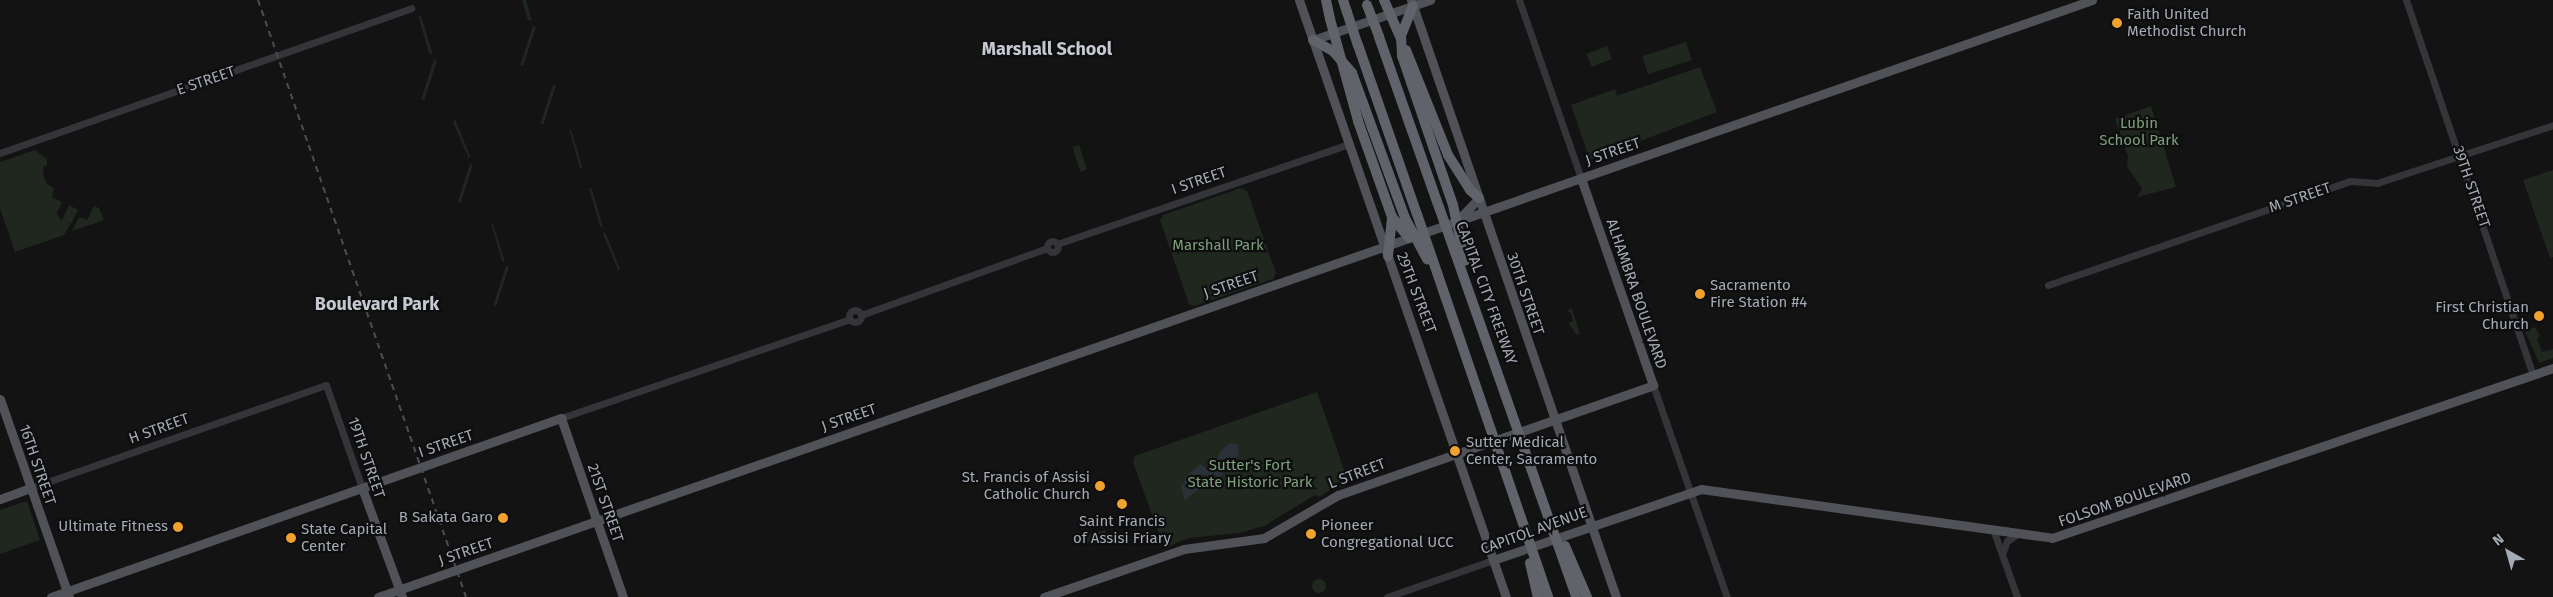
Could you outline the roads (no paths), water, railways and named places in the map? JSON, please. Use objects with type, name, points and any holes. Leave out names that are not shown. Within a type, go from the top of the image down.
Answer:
[{"type":"highway","points":[[1326,0],[1358,121],[1392,218],[1409,238]]},
{"type":"highway","points":[[1342,0],[1548,597]]},
{"type":"highway","points":[[1384,0],[1417,75],[1448,155],[1470,190],[1479,198]]},
{"type":"highway","name":"CAPITAL CITY FREEWAY","points":[[1367,3],[1471,294],[1576,597]]},
{"type":"highway","points":[[1412,3],[1401,36],[1402,56],[1453,206],[1471,294]]},
{"type":"highway","points":[[1313,40],[1333,51],[1352,73],[1405,218],[1440,284]]},
{"type":"highway","points":[[1387,249],[1392,218]]},
{"type":"highway","points":[[1543,500],[1587,597]]},
{"type":"highway","points":[[1519,513],[1538,597]]},
{"type":"main road","name":"29TH STREET","points":[[1299,0],[1458,453],[1506,597]]},
{"type":"main road","points":[[1313,40],[1412,3],[1430,0]]},
{"type":"main road","name":"J STREET","points":[[378,597],[400,593],[597,521],[1387,249],[1409,238],[1456,221],[1475,217],[1483,211],[2092,0]]},
{"type":"main road","name":"30TH STREET","points":[[1412,3],[1616,597]]},
{"type":"main road","name":"ALHAMBRA BOULEVARD","points":[[1581,178],[1653,385]]},
{"type":"main road","points":[[1456,221],[1479,198]]},
{"type":"main road","name":"FOLSOM BOULEVARD","points":[[1691,490],[1785,501],[2046,538],[2063,535],[2553,368]]},
{"type":"main road","name":"L STREET","points":[[1044,597],[1184,549],[1264,538],[1338,495],[1653,385]]},
{"type":"main road","name":"16TH STREET","points":[[0,399],[68,594]]},
{"type":"main road","name":"21ST STREET","points":[[561,418],[623,597]]},
{"type":"main road","name":"I STREET","points":[[51,597],[68,594],[561,418]]},
{"type":"main road","name":"H STREET","points":[[0,499],[30,488]]},
{"type":"main road","name":"19TH STREET","points":[[362,488],[400,593]]},
{"type":"main road","name":"CAPITOL AVENUE","points":[[1493,560],[1691,490]]},
{"type":"street","name":"ALHAMBRA BOULEVARD","points":[[1520,0],[1581,178]]},
{"type":"street","name":"39TH STREET","points":[[2406,0],[2534,375]]},
{"type":"street","name":"E STREET","points":[[0,153],[411,8]]},
{"type":"street","name":"M STREET","points":[[2048,285],[2350,181],[2377,183],[2461,158],[2553,124]]},
{"type":"street","name":"I STREET","points":[[561,418],[850,319],[857,322],[861,315],[1047,248],[1054,253],[1058,244],[1349,144]]},
{"type":"street","name":"19TH STREET","points":[[326,385],[362,488]]},
{"type":"street","name":"H STREET","points":[[30,488],[326,385]]},
{"type":"street","name":"ALHAMBRA BOULEVARD","points":[[1653,385],[1727,597]]},
{"type":"street","points":[[1994,532],[2017,597]]},
{"type":"street","points":[[2002,555],[2007,541],[2016,534]]},
{"type":"street","name":"CAPITOL AVENUE","points":[[1387,597],[1493,560]]},
{"type":"railway","points":[[258,0],[466,597]]},
{"type":"place","name":"Faith United Methodist Church","points":[[2117,23]]},
{"type":"place","name":"Sacramento Fire Station #4","points":[[1700,294]]},
{"type":"place","name":"First Christian Church","points":[[2539,316]]},
{"type":"place","name":"Sutter Medical Center, Sacramento","points":[[1455,451]]},
{"type":"place","name":"St. Francis of Assisi Catholic Church","points":[[1100,486]]},
{"type":"place","name":"Saint Francis of Assisi Friary","points":[[1122,504]]},
{"type":"place","name":"B Sakata Garo","points":[[503,518]]},
{"type":"place","name":"Ultimate Fitness","points":[[178,527]]},
{"type":"place","name":"Pioneer Congregational UCC","points":[[1311,534]]},
{"type":"place","name":"State Capital Center","points":[[291,538]]},
{"type":"district","name":"Marshall School","points":[[1047,49]]},
{"type":"district","name":"Boulevard Park","points":[[377,304]]},
{"type":"park label","name":"Lubin School Park","points":[[2139,132]]},
{"type":"park label","name":"Marshall Park","points":[[1218,246]]},
{"type":"park label","name":"Sutter's Fort State Historic Park","points":[[1250,474]]}]
